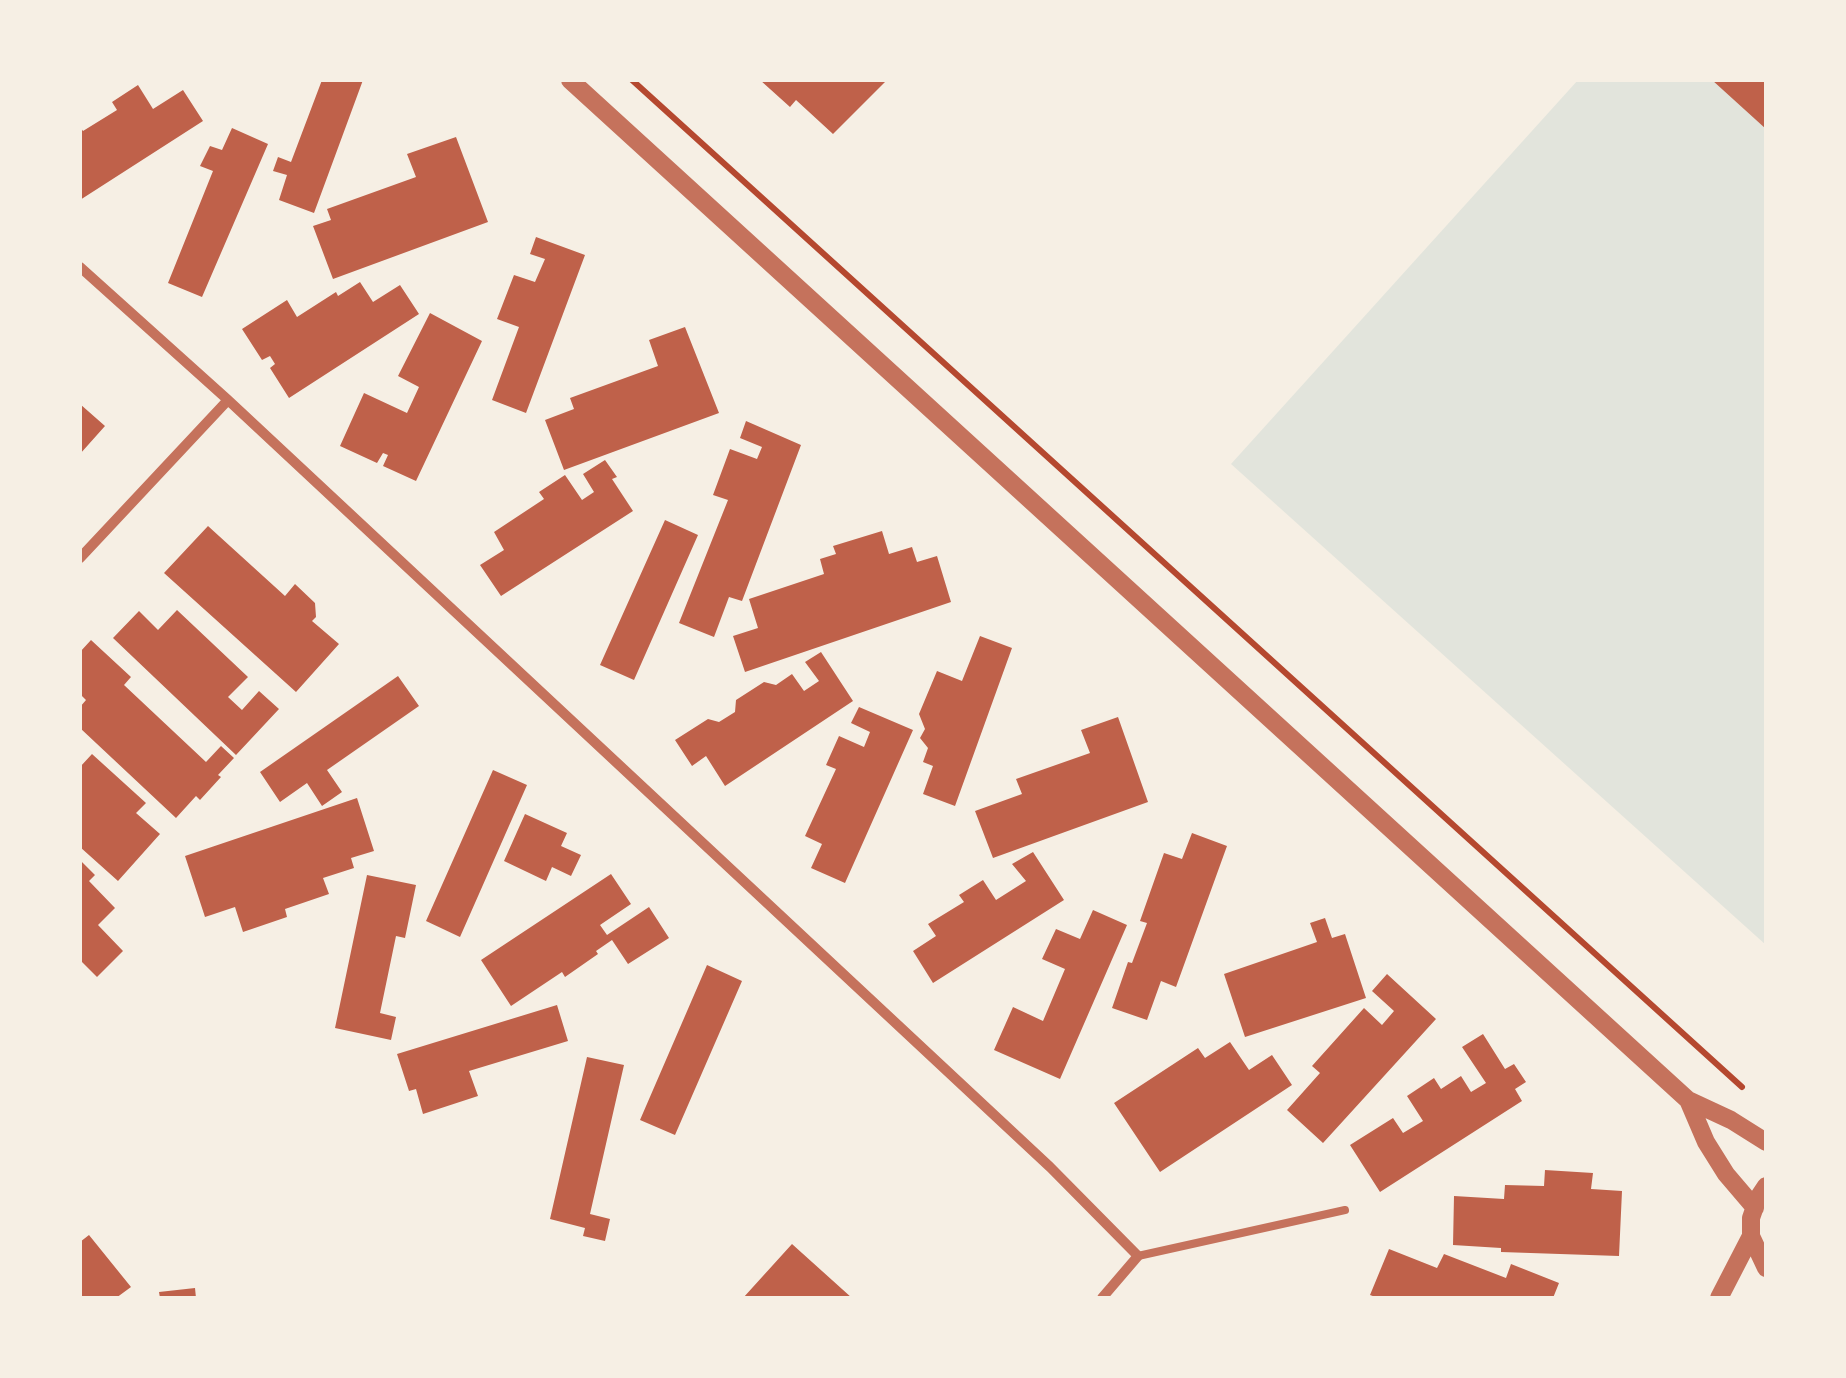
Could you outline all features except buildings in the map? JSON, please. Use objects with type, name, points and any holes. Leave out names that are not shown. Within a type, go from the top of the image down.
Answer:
[{"type":"street","points":[[570,80],[1688,1100],[1766,1142]]},
{"type":"street","points":[[80,267],[228,400],[1050,1166],[1138,1256],[1102,1298]]},
{"type":"street","points":[[80,558],[228,400]]},
{"type":"street","points":[[1688,1100],[1706,1142],[1754,1208]]},
{"type":"street","points":[[1720,1298],[1750,1236],[1754,1208],[1766,1186]]},
{"type":"street","points":[[1750,1236],[1766,1268]]},
{"type":"lane","points":[[1138,1256],[1345,1210]]},
{"type":"path","points":[[632,80],[1722,1071]]},
{"type":"shaded area","points":[[1578,80],[1766,80],[1766,945],[1231,464]]}]
